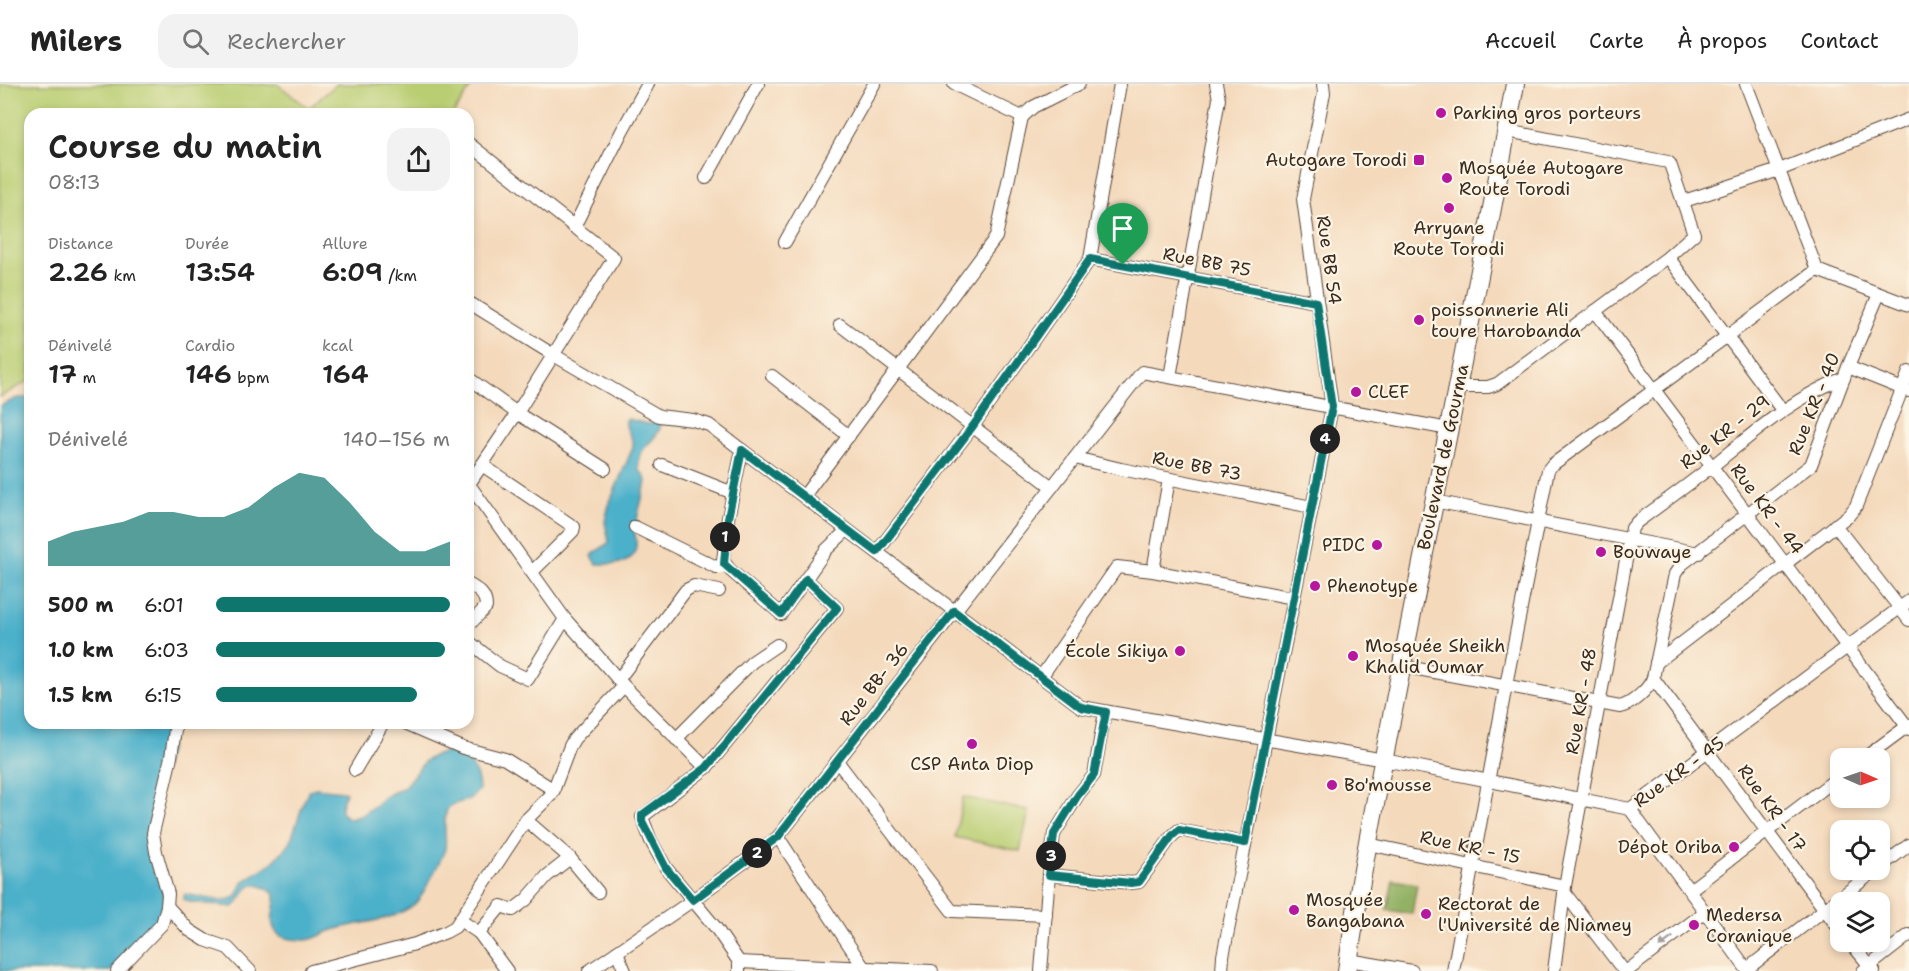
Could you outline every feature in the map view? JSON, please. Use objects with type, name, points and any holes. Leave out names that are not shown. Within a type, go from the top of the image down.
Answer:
[{"type":"highway","name":"Boulevard de Gourma","points":[[1344,967],[1342,930],[1378,759],[1438,427],[1504,84]]},
{"type":"highway","name":"Boulevard de Gourma","points":[[1344,967],[1368,844],[1378,759],[1402,666],[1515,84]]},
{"type":"street","points":[[574,227],[648,84]]},
{"type":"street","points":[[706,178],[758,84]]},
{"type":"street","points":[[785,242],[874,84]]},
{"type":"street","points":[[954,84],[1022,117]]},
{"type":"street","points":[[804,496],[996,237],[1022,117],[1033,107],[1079,84]]},
{"type":"street","points":[[877,552],[973,426],[1090,259],[1120,84]]},
{"type":"street","points":[[1216,84],[1219,99],[1170,377],[1438,427]]},
{"type":"street","name":"Rue BB 54","points":[[1222,971],[1245,843],[1332,407],[1303,193],[1324,93],[1323,84]]},
{"type":"street","points":[[1746,84],[1817,270],[1909,305]]},
{"type":"street","points":[[1684,201],[1779,170],[1909,119]]},
{"type":"street","points":[[1458,387],[1488,387],[1497,384],[1668,257],[1694,234],[1670,164],[1664,160],[1507,131]]},
{"type":"street","points":[[474,147],[614,258],[482,465],[474,482]]},
{"type":"street","points":[[1668,257],[1782,410]]},
{"type":"street","name":"Rue BB 75","points":[[1090,259],[1316,302]]},
{"type":"street","points":[[1453,971],[1546,476],[1552,465],[1817,270]]},
{"type":"street","name":"Rue KR - 40","points":[[1653,678],[1675,574],[1682,565],[1811,465],[1846,372],[1879,294]]},
{"type":"street","name":"Rue KR - 45","points":[[474,306],[659,416],[682,417],[702,422],[804,496],[1081,707],[1378,759],[1630,809],[1904,604]]},
{"type":"street","name":"Rue KR - 44","points":[[1595,311],[1908,727]]},
{"type":"street","points":[[840,325],[1052,487]]},
{"type":"street","name":"Rue BB- 36","points":[[589,971],[693,900],[778,837],[1142,372],[1170,377]]},
{"type":"street","points":[[1846,372],[1906,390]]},
{"type":"street","name":"Rue KR - 29","points":[[1634,525],[1713,466],[1782,410],[1846,372]]},
{"type":"street","points":[[1656,663],[1849,515],[1856,506],[1906,390],[1909,372]]},
{"type":"street","points":[[772,376],[849,436]]},
{"type":"street","points":[[474,382],[605,470]]},
{"type":"street","points":[[724,564],[726,532],[742,450]]},
{"type":"street","name":"Rue BB 73","points":[[1075,458],[1312,507]]},
{"type":"street","points":[[482,465],[574,525],[573,531],[532,572]]},
{"type":"street","points":[[662,465],[733,493]]},
{"type":"street","points":[[1153,571],[1168,479]]},
{"type":"street","points":[[474,495],[565,619],[621,683],[706,768]]},
{"type":"street","points":[[1434,501],[1699,553]]},
{"type":"street","name":"Rue KR - 48","points":[[1554,971],[1564,889],[1629,539],[1634,525]]},
{"type":"street","points":[[1835,525],[1904,604],[1909,620]]},
{"type":"street","points":[[635,527],[716,567],[722,567],[724,564]]},
{"type":"street","points":[[724,564],[781,614],[826,550],[847,530]]},
{"type":"street","points":[[1041,677],[1115,569],[1121,567],[1294,598]]},
{"type":"street","points":[[806,579],[837,608],[706,768],[642,817],[651,841],[666,868],[716,928],[739,966],[932,971]]},
{"type":"street","points":[[311,971],[334,968],[416,944],[446,932],[460,920],[502,853],[526,820],[554,790],[574,740],[621,683],[686,590],[694,586],[719,591]]},
{"type":"street","points":[[474,588],[486,598],[486,607],[474,620]]},
{"type":"street","points":[[474,646],[500,666],[528,679],[565,619]]},
{"type":"street","points":[[676,739],[752,662],[777,645]]},
{"type":"street","points":[[1402,666],[1623,706],[1645,690],[1653,678]]},
{"type":"street","name":"Rue KR - 17","points":[[1653,678],[1830,918]]},
{"type":"street","points":[[1041,971],[1054,834],[1078,795],[1094,775],[1106,712]]},
{"type":"street","points":[[1878,748],[1908,727]]},
{"type":"street","points":[[117,971],[162,924],[167,906],[168,894],[153,833],[171,758],[175,729]]},
{"type":"street","points":[[355,770],[379,729]]},
{"type":"street","points":[[419,729],[464,748],[505,759],[554,790]]},
{"type":"street","points":[[837,761],[952,910],[1046,915]]},
{"type":"street","points":[[1690,890],[1830,784]]},
{"type":"street","points":[[1630,809],[1747,970],[1864,880]]},
{"type":"street","points":[[526,820],[570,858],[598,892]]},
{"type":"street","points":[[1049,875],[1139,882],[1172,836],[1179,830],[1245,843]]},
{"type":"street","points":[[778,837],[864,968]]},
{"type":"street","name":"Rue KR - 15","points":[[1368,844],[1472,866],[1564,889]]},
{"type":"street","points":[[1890,860],[1909,845]]},
{"type":"street","points":[[479,933],[501,906],[513,910],[526,900],[547,876],[570,858]]},
{"type":"street","points":[[1564,889],[1625,971],[1705,912]]},
{"type":"street","points":[[167,906],[189,930],[205,940],[228,948],[250,971]]},
{"type":"street","points":[[460,920],[479,933],[507,971]]},
{"type":"street","points":[[1857,952],[1869,969],[1909,935]]},
{"type":"street","points":[[617,952],[625,971]]},
{"type":"street","points":[[1344,967],[1412,971]]},
{"type":"green space","points":[[0,84],[277,84],[309,108],[24,108],[24,383],[0,397]]},
{"type":"green space","points":[[337,84],[473,84],[457,108],[309,108]]},
{"type":"green space","points":[[963,797],[1029,811],[1020,851],[955,837]]},
{"type":"green space","points":[[1393,880],[1417,884],[1412,914],[1387,910]]},
{"type":"water","points":[[17,398],[24,398],[24,729],[171,729],[169,751],[147,832],[149,847],[165,897],[162,913],[111,971],[0,971],[0,406]]},
{"type":"water","points":[[628,419],[648,424],[660,422],[661,425],[655,437],[640,455],[639,470],[646,481],[635,528],[636,547],[634,553],[626,561],[615,564],[597,564],[592,556],[609,542],[605,522],[609,504],[633,447],[626,424]]},
{"type":"water","points":[[448,752],[461,757],[471,765],[477,776],[479,790],[467,800],[448,808],[445,817],[444,853],[419,899],[408,909],[387,918],[341,928],[312,939],[302,940],[278,934],[272,920],[275,895],[257,885],[249,887],[233,907],[190,902],[183,899],[185,894],[223,901],[236,897],[244,881],[273,862],[290,843],[309,791],[315,788],[346,792],[341,807],[342,813],[349,819],[360,816],[384,797],[404,787],[425,761]]},
{"type":"place","name":"Parking gros porteurs","points":[[1441,113]]},
{"type":"place","name":"Autogare Torodi","points":[[1419,160]]},
{"type":"place","name":"Mosquée Autogare Route Torodi","points":[[1447,178]]},
{"type":"place","name":"Arryane Route Torodi","points":[[1449,208]]},
{"type":"place","name":"poissonnerie Ali toure Harobanda","points":[[1419,320]]},
{"type":"place","name":"CLEF","points":[[1356,392]]},
{"type":"place","name":"PIDC","points":[[1377,545]]},
{"type":"place","name":"Bouwaye","points":[[1601,552]]},
{"type":"place","name":"Phenotype","points":[[1315,586]]},
{"type":"place","name":"École Sikiya","points":[[1180,651]]},
{"type":"place","name":"Mosquée Sheikh Khalid Oumar","points":[[1353,656]]},
{"type":"place","name":"CSP Anta Diop","points":[[972,744]]},
{"type":"place","name":"Bo'mousse","points":[[1332,785]]},
{"type":"place","name":"Dépot Oriba","points":[[1734,847]]},
{"type":"place","name":"Mosquée Bangabana","points":[[1294,910]]},
{"type":"place","name":"Rectorat de l'Université de Niamey","points":[[1426,914]]},
{"type":"place","name":"Medersa Coranique","points":[[1694,925]]},
{"type":"route","points":[[1090,259],[1123,265],[1316,302],[1332,407],[1245,843],[1179,830],[1172,836],[1139,882],[1049,875],[1054,834],[1078,795],[1094,775],[1106,712],[1081,707],[954,611],[778,837],[693,900],[666,868],[651,841],[642,821],[642,815],[706,768],[837,608],[806,579],[781,614],[724,564],[728,518],[742,450],[877,552],[973,426],[1090,259]]}]
